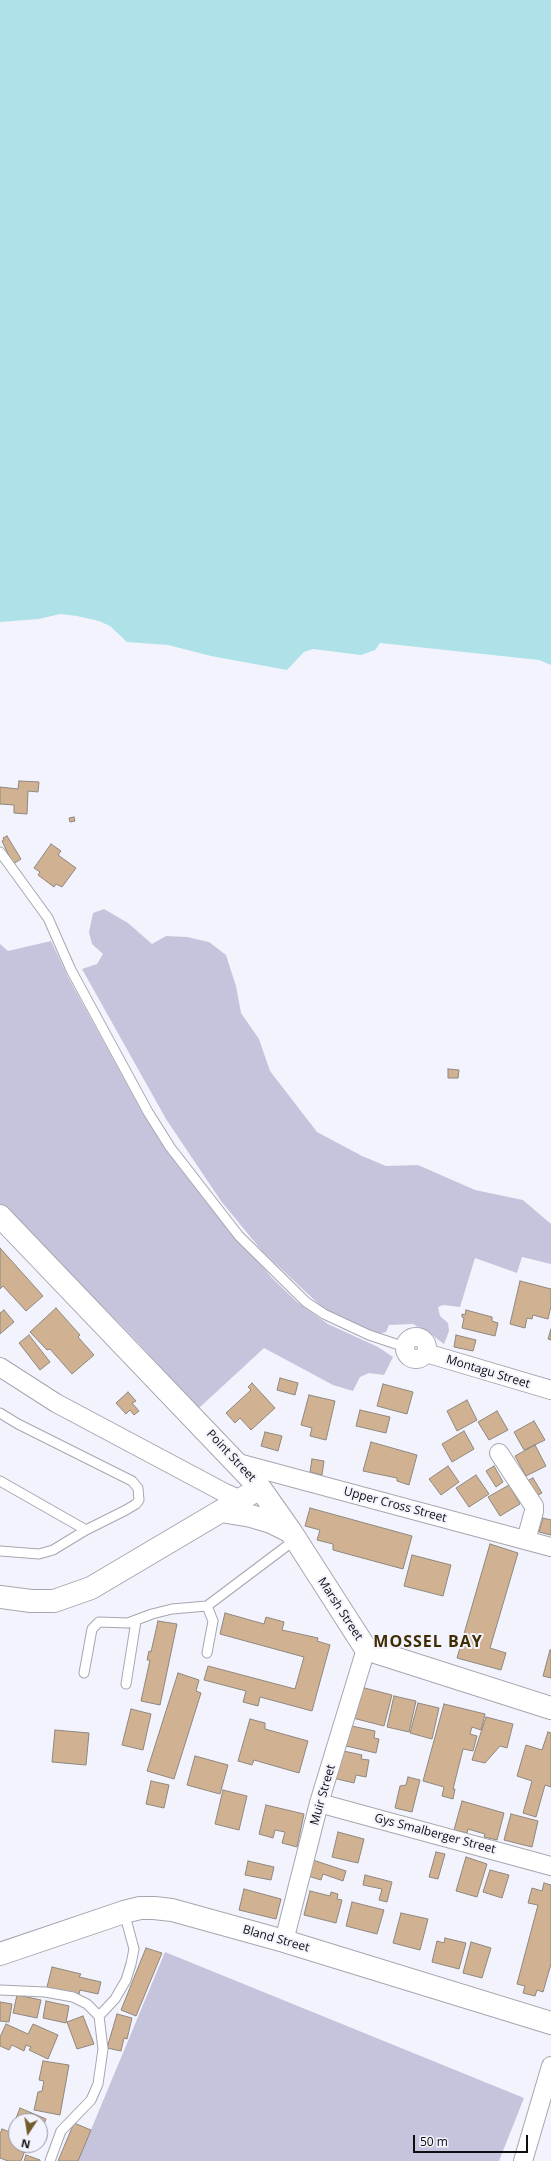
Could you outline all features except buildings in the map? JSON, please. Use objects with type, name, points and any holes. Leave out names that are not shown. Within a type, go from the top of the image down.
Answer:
[{"type":"street","name":"Point Street","points":[[0,1216],[238,1463],[260,1488],[239,1499],[91,1588],[54,1601],[31,1601],[0,1598]]},
{"type":"street","name":"Montagu Street","points":[[405,1346],[410,1338],[419,1337],[426,1343],[426,1353],[551,1390]]},
{"type":"street","points":[[0,1367],[56,1403],[225,1494],[239,1499],[293,1536]]},
{"type":"street","points":[[499,1453],[534,1506],[526,1540]]},
{"type":"street","name":"Upper Cross Street","points":[[238,1463],[551,1547]]},
{"type":"street","name":"Marsh Street","points":[[260,1488],[293,1536],[366,1650],[551,1708]]},
{"type":"street","points":[[221,1511],[251,1516],[271,1522]]},
{"type":"street","name":"Muir Street","points":[[284,1941],[319,1803],[366,1650]]},
{"type":"street","name":"Gys Smalberger Street","points":[[319,1803],[551,1866]]},
{"type":"street","name":"Bland Street","points":[[0,1954],[124,1912],[140,1908],[172,1910],[284,1941],[551,2023]]},
{"type":"street","points":[[523,2161],[551,2066]]},
{"type":"lane","points":[[0,852],[48,918],[71,970],[152,1118],[170,1147],[239,1236],[306,1302],[324,1314],[369,1335],[405,1346]]},
{"type":"lane","points":[[0,1413],[18,1424],[109,1468],[132,1481],[138,1488],[139,1500],[136,1504],[86,1530],[53,1550],[39,1554],[0,1550]]},
{"type":"lane","points":[[0,1480],[86,1530]]},
{"type":"lane","points":[[84,1673],[92,1629],[99,1622],[128,1624],[136,1622],[152,1614],[172,1609],[207,1606],[293,1536]]},
{"type":"lane","points":[[207,1606],[213,1621],[207,1653]]},
{"type":"lane","points":[[126,1684],[136,1622]]},
{"type":"lane","points":[[99,2016],[115,1999],[126,1980],[131,1964],[134,1949],[124,1912]]},
{"type":"lane","points":[[0,1990],[45,1992],[73,1997],[87,2004],[99,2016],[103,2049],[98,2084],[91,2100],[61,2131],[50,2161]]},
{"type":"shaded area","points":[[0,0],[551,0],[551,665],[539,660],[380,643],[375,650],[361,655],[313,649],[304,652],[287,670],[211,656],[168,645],[127,642],[110,626],[99,621],[77,616],[60,614],[39,619],[0,622]]},
{"type":"shaded area","points":[[104,909],[128,923],[152,944],[166,936],[187,937],[209,942],[226,955],[236,986],[241,1013],[259,1039],[270,1071],[317,1132],[362,1156],[386,1166],[418,1165],[475,1190],[523,1200],[551,1224],[551,1264],[522,1257],[517,1273],[475,1258],[460,1307],[443,1305],[438,1307],[440,1316],[448,1323],[449,1331],[444,1344],[413,1324],[389,1325],[386,1332],[378,1334],[354,1325],[325,1310],[262,1251],[221,1201],[166,1119],[82,969],[97,964],[103,954],[92,944],[89,932],[93,913]]},
{"type":"shaded area","points":[[51,941],[68,977],[146,1119],[181,1170],[272,1278],[297,1302],[328,1324],[378,1347],[393,1357],[384,1375],[369,1373],[360,1377],[353,1391],[333,1385],[264,1348],[199,1408],[129,1333],[0,1204],[0,944],[8,951]]},
{"type":"shaded area","points":[[165,1952],[524,2098],[499,2161],[78,2161]]},
{"type":"district","name":"MOSSEL BAY","points":[[428,1642]]}]
